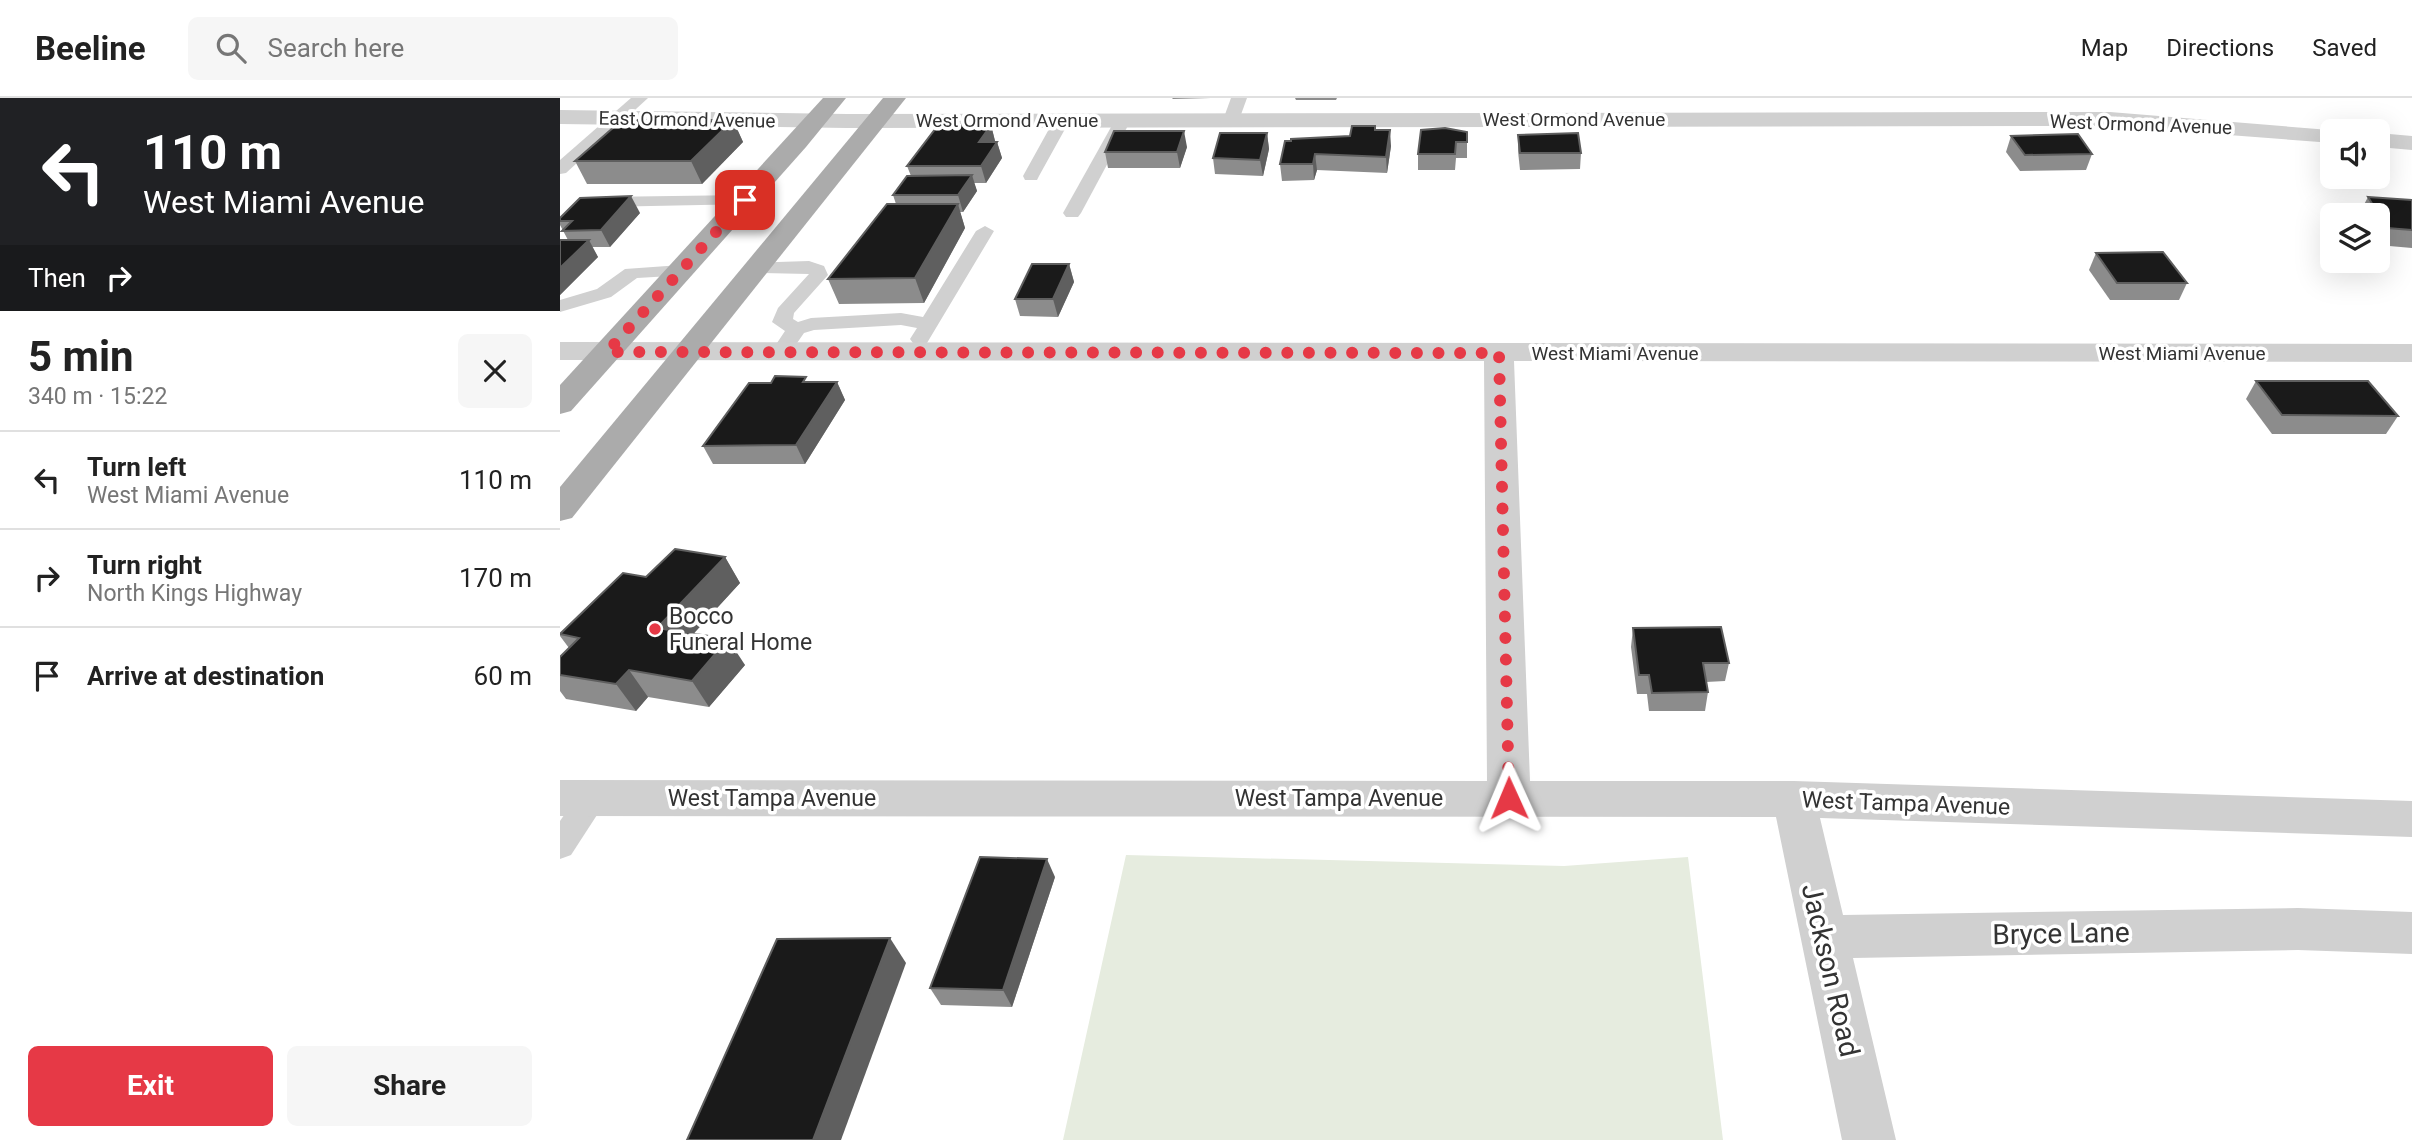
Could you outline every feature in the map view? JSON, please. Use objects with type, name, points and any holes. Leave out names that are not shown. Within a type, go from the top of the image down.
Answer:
[{"type":"main road","points":[[560,404],[835,98]]},
{"type":"main road","points":[[560,510],[895,98]]},
{"type":"street","points":[[2187,124],[2189,98]]},
{"type":"street","name":"West Ormond Avenue","points":[[814,120],[1123,120],[1235,109],[1498,108],[2110,119],[2320,135]]},
{"type":"street","name":"East Ormond Avenue","points":[[560,117],[814,120]]},
{"type":"street","points":[[2390,141],[2412,143]]},
{"type":"street","name":"West Miami Avenue","points":[[560,352],[690,352],[789,340],[912,352],[2412,353]]},
{"type":"street","points":[[1499,353],[1509,798]]},
{"type":"street","name":"West Tampa Avenue","points":[[576,798],[1794,799],[2412,819]]},
{"type":"street","name":"Jackson Road","points":[[1794,799],[1870,1140]]},
{"type":"street","name":"Bryce Lane","points":[[1824,937],[2298,929],[2412,933]]},
{"type":"lane","points":[[560,169],[640,98]]},
{"type":"lane","points":[[1031,176],[1062,120]]},
{"type":"lane","points":[[1072,213],[1123,120]]},
{"type":"lane","points":[[601,202],[745,200]]},
{"type":"lane","points":[[912,352],[985,231]]},
{"type":"lane","points":[[758,267],[809,267],[817,270],[819,275],[785,312],[782,322],[789,340],[811,324],[901,319],[930,324]]},
{"type":"lane","points":[[560,306],[604,293],[632,273],[681,271]]},
{"type":"lane","points":[[560,846],[576,798]]},
{"type":"shaded area","points":[[1126,855],[1564,866],[1688,857],[1723,1140],[1063,1140]]},
{"type":"building","points":[[622,120],[733,120],[691,161],[575,161]]},
{"type":"building","points":[[939,124],[991,125],[979,142],[997,142],[981,166],[907,166]]},
{"type":"building","points":[[1352,126],[1375,126],[1375,130],[1390,130],[1386,157],[1315,154],[1313,164],[1280,164],[1285,141],[1350,136]]},
{"type":"building","points":[[1445,128],[1467,132],[1467,142],[1456,142],[1455,154],[1418,154],[1421,130]]},
{"type":"building","points":[[1114,131],[1184,131],[1177,152],[1105,152]]},
{"type":"building","points":[[1220,133],[1267,133],[1260,160],[1213,158]]},
{"type":"building","points":[[1578,133],[1581,153],[1520,153],[1518,135]]},
{"type":"building","points":[[2078,134],[2092,154],[2025,155],[2011,136]]},
{"type":"building","points":[[972,175],[958,195],[893,195],[907,176]]},
{"type":"building","points":[[631,196],[601,230],[562,231],[572,221],[560,221],[560,218],[580,198]]},
{"type":"building","points":[[2368,197],[2412,200],[2412,230],[2390,228],[2390,203],[2372,203]]},
{"type":"building","points":[[887,204],[958,204],[915,278],[828,279]]},
{"type":"building","points":[[560,240],[589,240],[560,268]]},
{"type":"building","points":[[2163,252],[2187,283],[2117,283],[2096,253]]},
{"type":"building","points":[[1032,264],[1069,264],[1053,299],[1015,299]]},
{"type":"building","points":[[775,376],[806,377],[803,382],[837,382],[796,445],[703,446],[749,383],[771,383]]},
{"type":"building","points":[[2256,381],[2368,381],[2398,416],[2282,415]]},
{"type":"building","points":[[675,549],[725,557],[657,628],[728,639],[692,681],[629,670],[616,684],[560,675],[560,657],[579,638],[560,634],[623,573],[646,577]]},
{"type":"building","points":[[1721,627],[1729,663],[1703,663],[1708,692],[1652,693],[1649,675],[1639,675],[1633,628]]},
{"type":"building","points":[[980,857],[1047,859],[1003,990],[930,988]]},
{"type":"building","points":[[890,938],[813,1140],[687,1140],[777,939]]},
{"type":"place","name":"Bocco Funeral Home","points":[[655,629]]},
{"type":"route","points":[[745,200],[607,352],[1499,353],[1509,798]]}]
